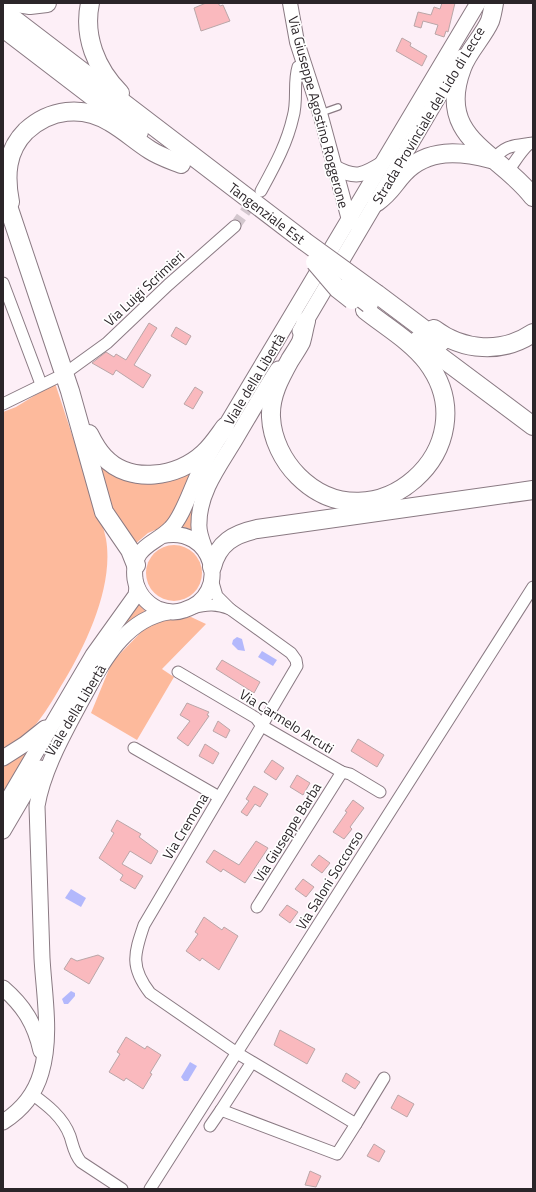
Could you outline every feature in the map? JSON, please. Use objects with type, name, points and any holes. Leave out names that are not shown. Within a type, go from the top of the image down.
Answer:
[{"type":"highway","points":[[17,3],[30,5],[47,3]]},
{"type":"highway","points":[[90,3],[88,17],[90,45],[104,73],[121,94],[169,132],[185,159]]},
{"type":"highway","points":[[494,3],[490,21],[462,67],[455,95],[456,108],[461,123],[468,136],[493,160],[515,176],[533,197]]},
{"type":"highway","name":"Tangenziale Est","points":[[3,12],[185,159]]},
{"type":"highway","name":"Tangenziale Est","points":[[3,28],[319,258]]},
{"type":"highway","points":[[16,224],[6,184],[9,158],[21,137],[37,122],[55,113],[78,111],[100,117],[111,122],[151,151],[185,159]]},
{"type":"highway","points":[[377,202],[389,194],[405,172],[417,162],[440,153],[458,152],[493,160]]},
{"type":"highway","points":[[3,191],[16,224],[70,391],[104,512],[130,550],[136,565]]},
{"type":"highway","points":[[306,322],[300,343],[278,380],[271,416],[274,436],[290,468],[316,491],[333,498],[351,502],[370,502],[386,498],[406,486],[420,475],[433,459],[441,441],[445,424],[444,397],[437,379],[427,362],[404,340],[352,268],[319,258]]},
{"type":"highway","points":[[319,258],[338,289],[373,299],[454,342],[480,348],[499,346],[515,343],[533,333]]},
{"type":"highway","points":[[373,299],[533,411]]},
{"type":"highway","points":[[373,299],[533,426]]},
{"type":"highway","points":[[70,391],[95,447],[104,458],[116,467],[129,472],[162,474],[177,470],[205,453],[225,427]]},
{"type":"highway","points":[[210,566],[216,554],[224,544],[236,535],[257,529],[533,490]]},
{"type":"main road","name":"Strada Provinciale del Lido di Lecce","points":[[355,224],[383,163],[478,3]]},
{"type":"main road","name":"Strada Provinciale del Lido di Lecce","points":[[355,224],[377,202],[494,3]]},
{"type":"main road","name":"Viale della Libertà","points":[[210,566],[199,532],[198,522],[202,504],[210,483],[218,465],[306,322],[355,224]]},
{"type":"main road","name":"Viale della Libertà","points":[[3,808],[93,655],[130,606],[136,595],[136,565],[140,553],[146,546],[172,528],[197,476],[225,427],[355,224]]},
{"type":"main road","points":[[161,536],[172,534],[184,536],[194,540],[210,566],[204,597],[189,609]]},
{"type":"main road","points":[[137,587],[149,604],[168,612]]},
{"type":"main road","name":"Viale della Libertà","points":[[3,831],[108,654],[128,632],[148,618],[168,612],[189,609]]},
{"type":"main road","points":[[3,1122],[18,1111],[32,1094],[41,1072],[46,1040],[40,918],[37,806],[40,789],[46,772],[94,677]]},
{"type":"main road","points":[[3,758],[42,732],[66,700]]},
{"type":"main road","points":[[3,988],[29,1014],[38,1037],[41,1052],[41,1072]]},
{"type":"street","name":"Via Giuseppe Agostino Roggerone","points":[[290,3],[297,42],[304,66],[355,224]]},
{"type":"street","points":[[261,191],[279,157],[294,117],[296,104],[295,75],[298,67],[304,66]]},
{"type":"street","points":[[493,160],[500,152],[511,146],[531,143]]},
{"type":"street","points":[[508,171],[516,161],[520,152],[531,143]]},
{"type":"street","points":[[336,168],[347,174],[358,175],[369,172],[383,163]]},
{"type":"street","name":"Via Luigi Scrimieri","points":[[71,369],[107,344],[168,285],[235,226]]},
{"type":"street","points":[[3,283],[41,384]]},
{"type":"street","points":[[3,404],[41,384],[56,378]]},
{"type":"street","name":"Via Cremona","points":[[210,566],[217,596],[230,609],[291,653],[296,660],[297,666],[144,925],[136,948],[136,964],[140,980],[150,993],[237,1053],[356,1124]]},
{"type":"street","name":"Via Saloni Soccorso","points":[[150,1189],[533,587]]},
{"type":"street","name":"Via Cremona","points":[[189,609],[209,604],[230,609]]},
{"type":"street","name":"Via Carmelo Arcuti","points":[[178,672],[256,718],[262,726],[380,792]]},
{"type":"street","points":[[134,748],[219,798]]},
{"type":"street","name":"Via Giuseppe Barba","points":[[257,907],[342,772]]},
{"type":"street","points":[[210,1126],[252,1062]]},
{"type":"street","points":[[221,1110],[337,1154],[384,1078]]},
{"type":"street","points":[[32,1094],[48,1106],[66,1128],[76,1156],[81,1162],[122,1189]]},
{"type":"lane","points":[[320,113],[338,107]]},
{"type":"shaded area","points":[[55,383],[106,539],[106,575],[97,613],[90,632],[73,666],[39,721],[24,737],[3,750],[3,412],[16,407]]},
{"type":"shaded area","points":[[92,454],[116,473],[199,464],[169,524],[148,533],[134,545],[117,523]]},
{"type":"shaded area","points":[[196,494],[193,530],[181,526]]},
{"type":"shaded area","points":[[174,545],[185,547],[194,553],[200,562],[202,573],[200,584],[194,593],[185,599],[174,601],[163,599],[154,593],[148,584],[146,573],[148,562],[154,553],[163,547]]},
{"type":"shaded area","points":[[138,603],[145,611],[127,625],[101,653]]},
{"type":"shaded area","points":[[191,617],[206,624],[162,669],[174,677],[137,740],[91,713],[112,662],[153,620]]},
{"type":"shaded area","points":[[32,744],[3,793],[3,764]]},
{"type":"water","points":[[237,637],[242,639],[245,651],[238,650],[232,644],[233,640]]},
{"type":"water","points":[[262,651],[277,660],[273,666],[258,657]]},
{"type":"water","points":[[71,889],[86,898],[81,907],[65,898]]},
{"type":"water","points":[[71,991],[75,993],[75,996],[68,1004],[64,1004],[62,999]]},
{"type":"water","points":[[190,1062],[197,1066],[188,1081],[184,1081],[181,1077]]},
{"type":"building","points":[[206,3],[218,3],[220,6],[223,5],[230,21],[201,31],[194,8]]},
{"type":"building","points":[[442,3],[455,3],[448,32],[446,31],[444,37],[435,34],[438,25],[423,21],[421,28],[414,26],[418,12],[431,15],[434,7],[440,9]]},
{"type":"building","points":[[402,38],[411,43],[410,46],[427,56],[422,66],[396,51]]},
{"type":"building","points":[[149,323],[157,328],[134,365],[151,375],[143,388],[116,370],[113,375],[92,363],[106,352],[114,357],[116,354],[126,360]]},
{"type":"building","points":[[176,327],[191,336],[186,345],[171,336]]},
{"type":"building","points":[[195,387],[203,392],[193,409],[184,404]]},
{"type":"building","points":[[222,660],[260,682],[254,693],[216,669]]},
{"type":"building","points":[[187,703],[209,712],[207,715],[209,716],[188,746],[177,738],[190,721],[180,715]]},
{"type":"building","points":[[218,721],[230,730],[226,738],[213,731]]},
{"type":"building","points":[[358,739],[384,755],[377,767],[351,751]]},
{"type":"building","points":[[205,744],[219,753],[213,764],[199,756]]},
{"type":"building","points":[[272,760],[284,768],[276,780],[264,772]]},
{"type":"building","points":[[297,775],[310,783],[303,795],[290,787]]},
{"type":"building","points":[[254,786],[268,794],[260,807],[255,804],[247,816],[241,812],[249,801],[246,799]]},
{"type":"building","points":[[353,800],[364,808],[350,827],[352,829],[344,839],[333,832],[347,812],[345,811]]},
{"type":"building","points":[[117,820],[141,834],[139,837],[158,851],[151,864],[130,851],[122,864],[143,876],[135,889],[120,880],[123,875],[99,858],[114,833],[111,831]]},
{"type":"building","points":[[256,841],[268,848],[245,883],[223,869],[221,872],[206,862],[214,850],[239,865]]},
{"type":"building","points":[[319,855],[330,863],[322,873],[311,865]]},
{"type":"building","points":[[303,879],[314,887],[306,897],[295,889]]},
{"type":"building","points":[[287,905],[298,912],[290,923],[279,915]]},
{"type":"building","points":[[204,917],[222,930],[224,927],[238,936],[219,970],[202,958],[200,961],[186,951],[198,934],[195,932]]},
{"type":"building","points":[[98,955],[104,958],[89,984],[64,969],[71,958],[77,961]]},
{"type":"building","points":[[280,1030],[315,1049],[307,1064],[274,1045]]},
{"type":"building","points":[[126,1037],[145,1049],[147,1046],[161,1055],[150,1073],[152,1074],[143,1089],[126,1078],[124,1081],[109,1072],[120,1054],[117,1052]]},
{"type":"building","points":[[346,1073],[360,1082],[355,1089],[342,1081]]},
{"type":"building","points":[[398,1095],[414,1104],[407,1117],[391,1108]]},
{"type":"building","points":[[374,1144],[385,1151],[379,1162],[367,1156]]},
{"type":"building","points":[[310,1171],[321,1176],[316,1187],[305,1185]]},
{"type":"tunnel","points":[[235,226],[255,198]]}]
